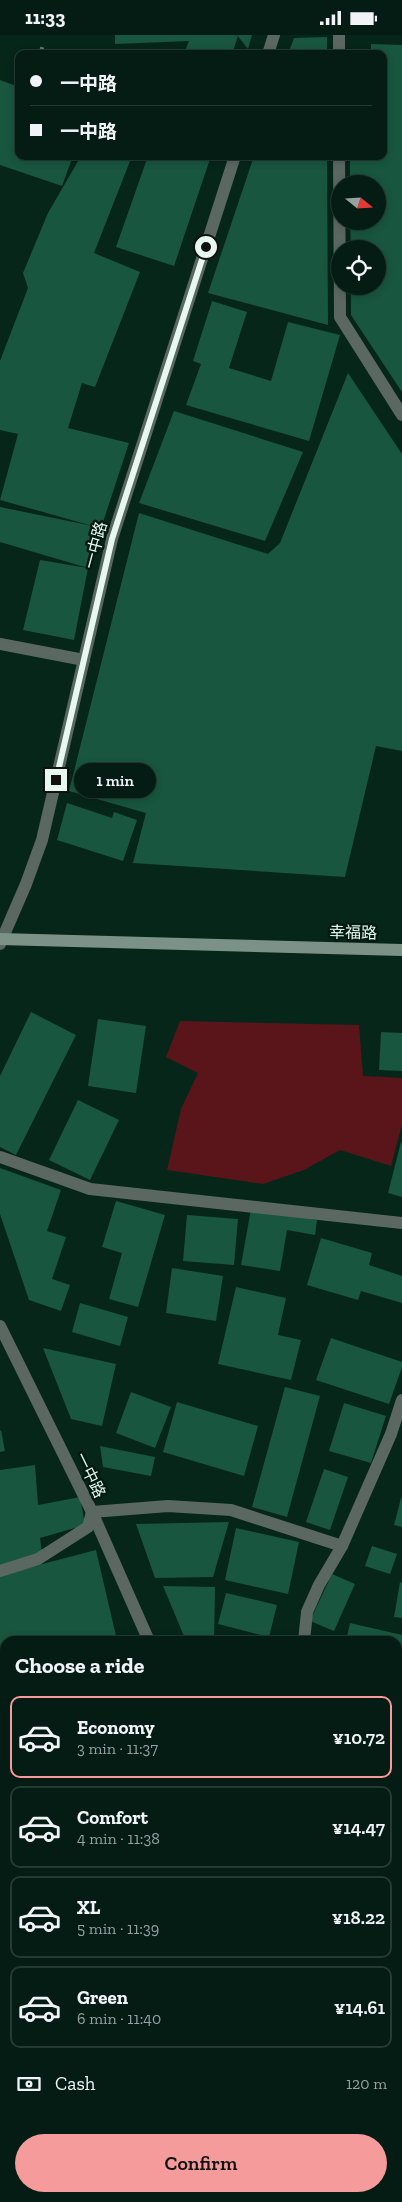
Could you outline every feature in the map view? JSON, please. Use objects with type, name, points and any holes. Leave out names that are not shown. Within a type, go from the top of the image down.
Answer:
[{"type":"main road","name":"幸福路","points":[[1,941],[402,949]]},
{"type":"street","points":[[269,50],[274,35]]},
{"type":"street","points":[[339,35],[339,50]]},
{"type":"street","name":"一中路","points":[[1,941],[26,884],[42,840],[112,539],[234,160]]},
{"type":"street","points":[[340,160],[340,317],[402,415]]},
{"type":"street","points":[[0,644],[84,660]]},
{"type":"street","points":[[0,1157],[90,1189],[402,1223]]},
{"type":"street","name":"一中路","points":[[0,1326],[92,1512],[147,1636]]},
{"type":"street","points":[[305,1636],[307,1612],[319,1585],[342,1545],[391,1434],[402,1401]]},
{"type":"street","points":[[0,1571],[38,1559],[88,1527],[92,1512],[168,1506],[231,1510],[342,1545]]},
{"type":"path","points":[[40,48],[46,50]]},
{"type":"shaded area","points":[[180,1021],[359,1025],[363,1076],[402,1078],[402,1124],[391,1166],[340,1150],[304,1170],[263,1184],[167,1170],[181,1109],[198,1073],[166,1057]]},
{"type":"building","points":[[115,35],[238,36],[233,50],[186,50],[189,41],[115,44]]},
{"type":"building","points":[[237,35],[252,35],[248,49]]},
{"type":"building","points":[[327,37],[327,50],[290,50],[294,38]]},
{"type":"building","points":[[371,44],[402,45],[402,392],[351,315],[351,295],[386,295],[386,240],[351,240],[350,230],[386,230],[386,175],[350,175],[350,160],[387,160],[387,50],[371,50]]},
{"type":"building","points":[[0,80],[15,86],[15,160],[72,160],[62,186],[0,165]]},
{"type":"building","points":[[79,160],[130,160],[94,253],[140,272],[95,387],[82,383],[68,428],[129,443],[88,568],[0,542],[0,507],[93,526],[0,500],[18,434],[0,430],[0,361],[28,288],[23,273],[48,213]]},
{"type":"building","points":[[147,160],[210,160],[174,266],[116,247]]},
{"type":"building","points":[[253,160],[327,160],[328,325],[208,293]]},
{"type":"building","points":[[212,301],[247,312],[229,368],[271,381],[288,322],[340,335],[309,441],[186,405],[201,364],[193,361]]},
{"type":"building","points":[[348,373],[402,454],[402,751],[376,746],[345,877],[133,863],[146,813],[69,791],[139,513],[268,554],[280,543]]},
{"type":"building","points":[[174,411],[303,452],[265,541],[139,503]]},
{"type":"building","points":[[40,560],[88,568],[74,640],[23,630]]},
{"type":"building","points":[[67,803],[112,818],[114,812],[137,820],[123,861],[57,840]]},
{"type":"building","points":[[31,1012],[76,1035],[16,1155],[0,1147],[0,1076]]},
{"type":"building","points":[[98,1019],[146,1026],[136,1093],[88,1086]]},
{"type":"building","points":[[381,1032],[402,1033],[402,1071],[379,1070]]},
{"type":"building","points":[[78,1100],[119,1120],[90,1180],[49,1160]]},
{"type":"building","points":[[402,1142],[402,1197],[388,1193]]},
{"type":"building","points":[[0,1168],[61,1190],[47,1231],[66,1237],[52,1279],[70,1285],[61,1311],[29,1300],[0,1214]]},
{"type":"building","points":[[116,1201],[165,1215],[138,1307],[109,1299],[122,1253],[102,1247]]},
{"type":"building","points":[[251,1209],[317,1220],[315,1235],[287,1230],[280,1271],[241,1265]]},
{"type":"building","points":[[187,1215],[238,1219],[234,1265],[183,1261]]},
{"type":"building","points":[[321,1238],[372,1253],[369,1265],[402,1276],[402,1303],[361,1291],[358,1300],[307,1285]]},
{"type":"building","points":[[172,1268],[223,1276],[216,1321],[166,1313]]},
{"type":"building","points":[[236,1287],[286,1298],[278,1335],[301,1340],[291,1380],[218,1364]]},
{"type":"building","points":[[80,1303],[128,1317],[120,1346],[72,1332]]},
{"type":"building","points":[[331,1338],[402,1362],[389,1404],[316,1380]]},
{"type":"building","points":[[43,1348],[116,1364],[102,1426],[71,1419]]},
{"type":"building","points":[[285,1387],[320,1396],[287,1517],[252,1507]]},
{"type":"building","points":[[131,1392],[171,1407],[155,1448],[116,1433]]},
{"type":"building","points":[[177,1402],[258,1426],[244,1476],[163,1452]]},
{"type":"building","points":[[344,1403],[386,1416],[371,1463],[329,1451]]},
{"type":"building","points":[[0,1431],[5,1451],[0,1452]]},
{"type":"building","points":[[100,1446],[155,1457],[151,1476],[103,1467]]},
{"type":"building","points":[[35,1465],[38,1505],[80,1497],[85,1525],[40,1538],[42,1553],[0,1568],[0,1470]]},
{"type":"building","points":[[324,1469],[348,1477],[330,1530],[306,1522]]},
{"type":"building","points":[[402,1499],[402,1527],[394,1525]]},
{"type":"building","points":[[229,1522],[213,1577],[155,1578],[136,1524]]},
{"type":"building","points":[[236,1528],[299,1542],[288,1594],[225,1580]]},
{"type":"building","points":[[372,1546],[397,1554],[390,1574],[365,1566]]},
{"type":"building","points":[[96,1550],[116,1636],[0,1636],[0,1575]]},
{"type":"building","points":[[332,1574],[355,1584],[334,1631],[310,1621]]},
{"type":"building","points":[[400,1582],[402,1583],[402,1618],[394,1617]]},
{"type":"building","points":[[163,1586],[215,1587],[214,1636],[184,1636]]},
{"type":"building","points":[[226,1593],[277,1605],[269,1636],[218,1624]]},
{"type":"building","points":[[350,1623],[402,1635],[402,1636],[347,1636]]},
{"type":"route","points":[[56,780],[112,539],[206,247]]}]
